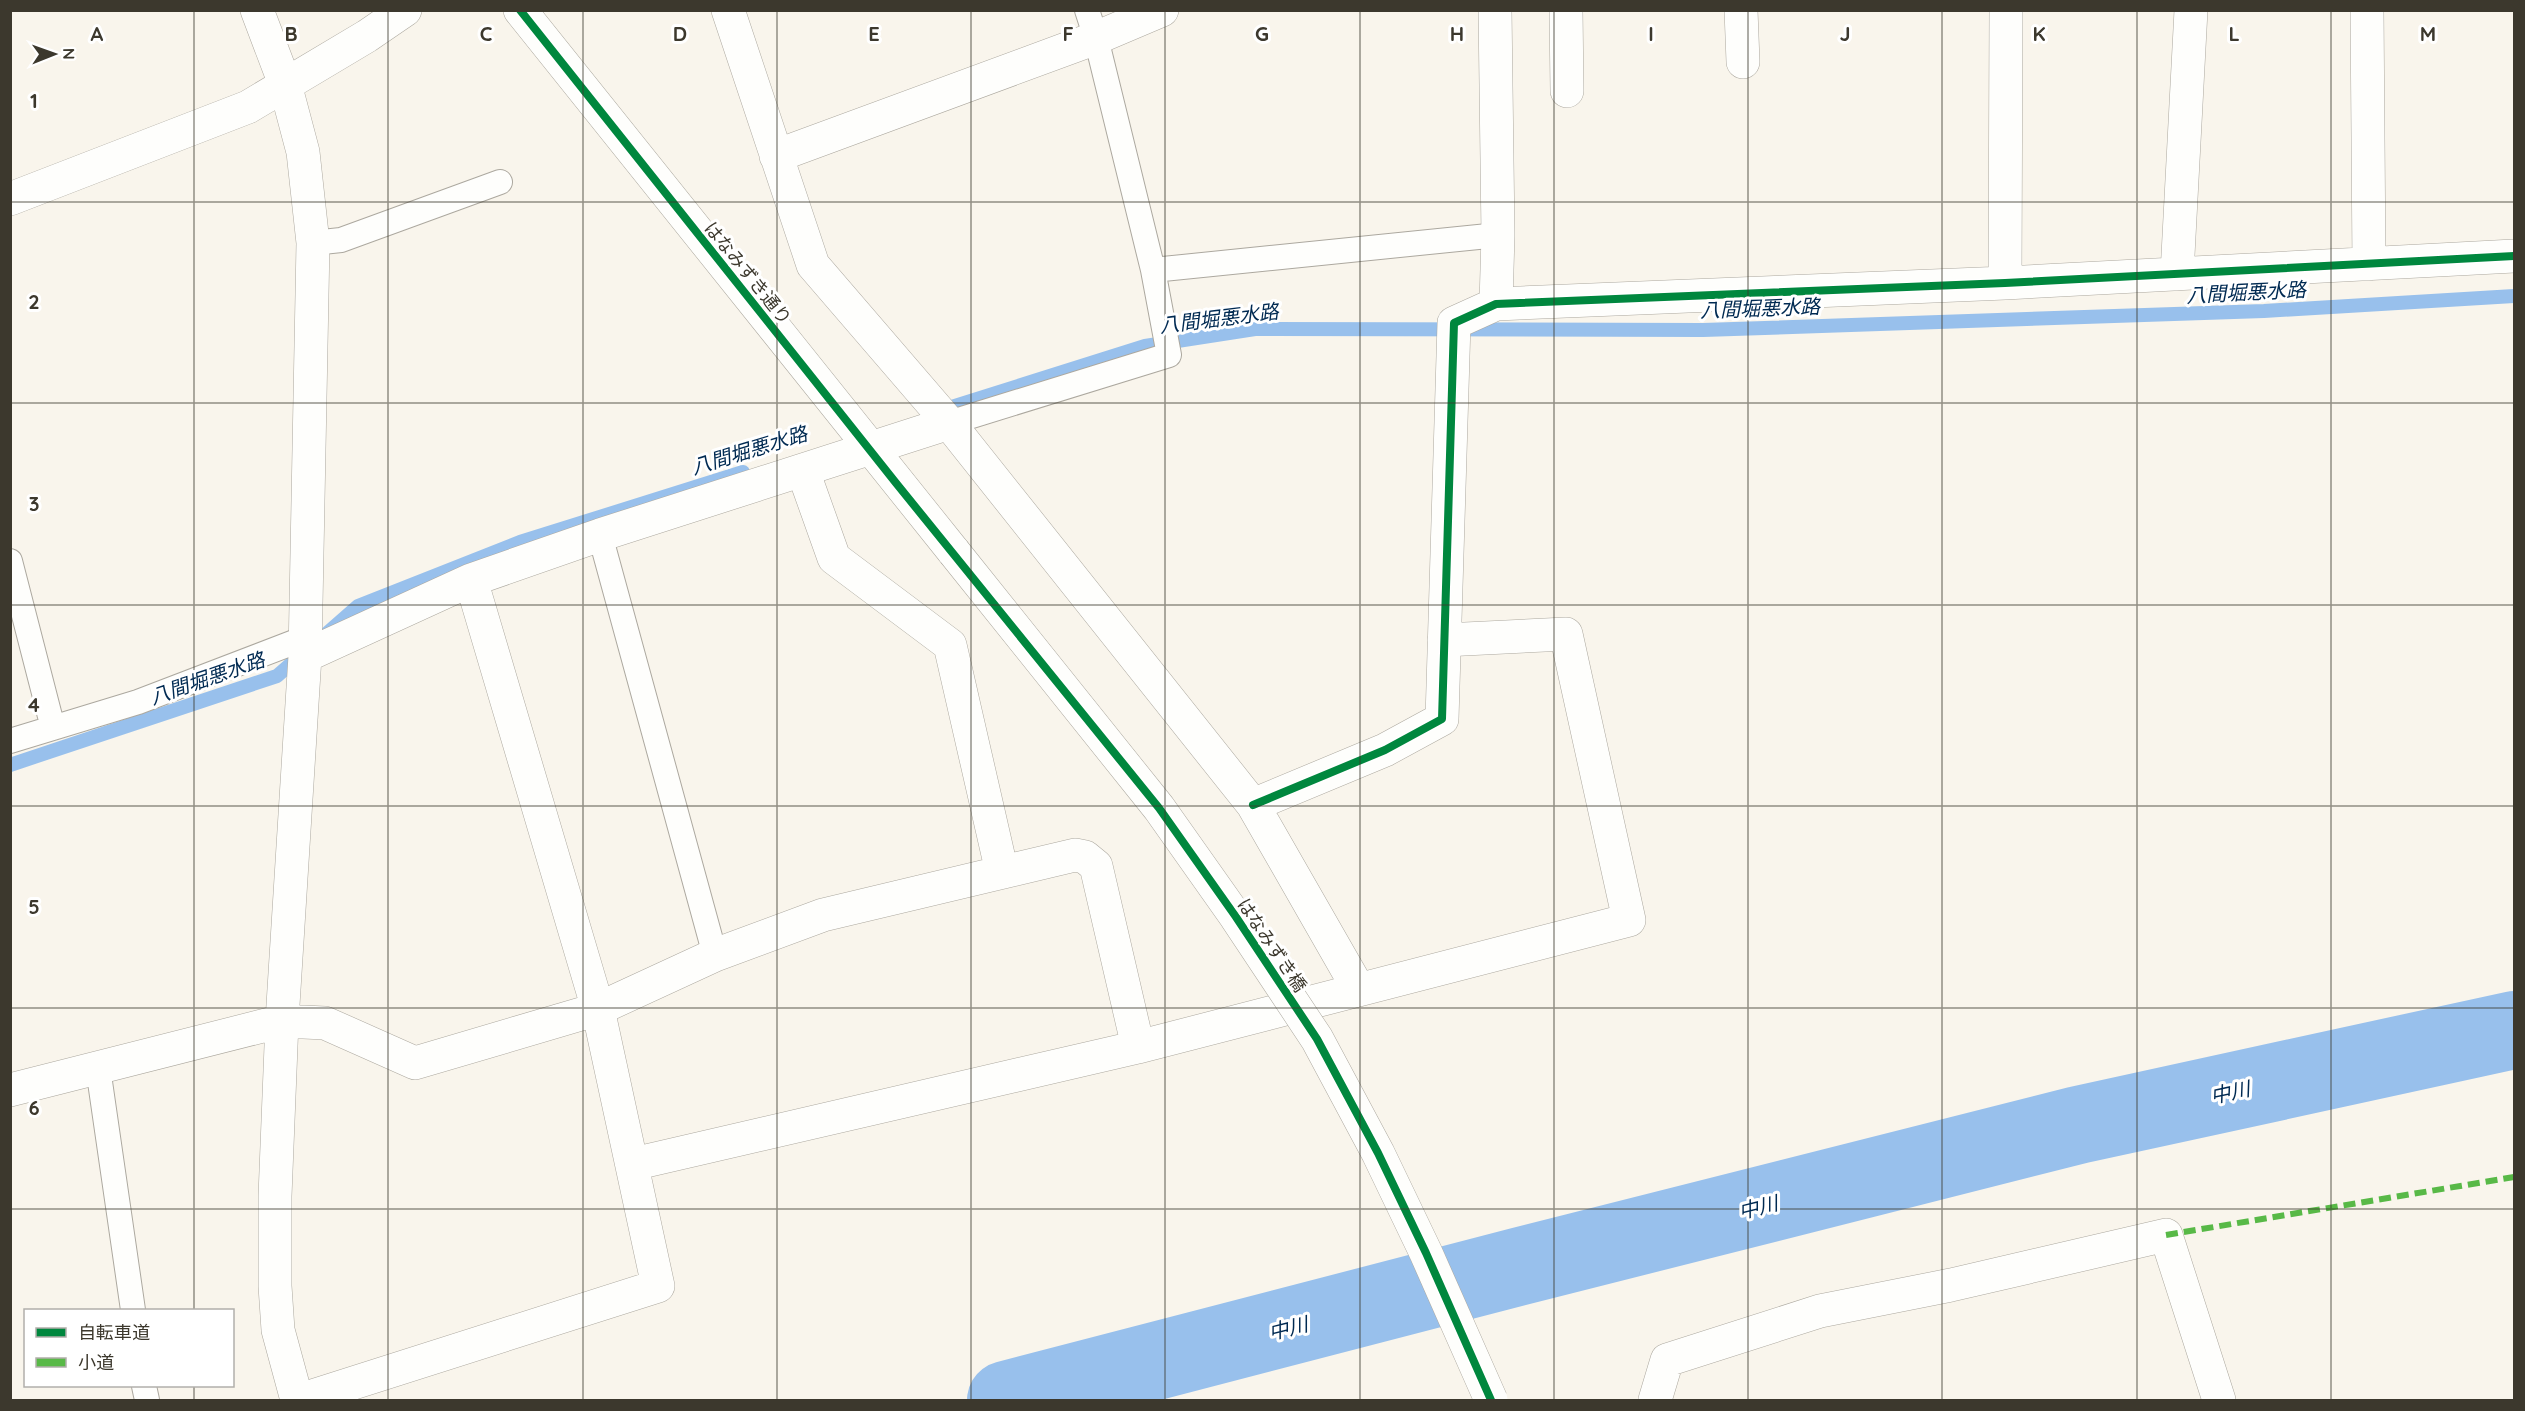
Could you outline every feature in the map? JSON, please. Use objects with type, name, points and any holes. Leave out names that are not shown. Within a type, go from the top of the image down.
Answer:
[{"type":"street","points":[[257,10],[285,84],[303,152],[313,243],[305,647],[282,1022],[275,1196],[275,1286],[278,1330],[298,1401],[658,1286],[598,1009],[471,580]]},
{"type":"street","points":[[10,199],[248,107],[368,36],[405,10]]},
{"type":"street","name":"はなみずき通り","points":[[520,10],[896,483],[954,552]]},
{"type":"street","points":[[728,10],[813,265],[936,410],[1252,805],[1359,990]]},
{"type":"street","points":[[776,156],[1092,24],[1162,10]]},
{"type":"street","points":[[1495,10],[1498,235],[1496,304]]},
{"type":"street","points":[[1566,10],[1567,91]]},
{"type":"street","points":[[1741,10],[1743,62]]},
{"type":"street","points":[[2005,283],[2006,10]]},
{"type":"street","points":[[2177,274],[2191,10]]},
{"type":"street","points":[[2367,10],[2369,264]]},
{"type":"street","points":[[1252,805],[1385,750],[1442,720],[1454,323],[1496,304],[2005,283],[2514,256]]},
{"type":"street","points":[[305,647],[471,580],[600,535],[803,471],[863,440],[936,410]]},
{"type":"street","points":[[803,471],[834,558],[950,645],[1002,872]]},
{"type":"street","name":"はなみずき橋","points":[[954,552],[1159,808],[1236,917],[1317,1039],[1378,1153],[1426,1253],[1491,1401]]},
{"type":"street","points":[[633,1164],[1138,1047],[1629,920],[1566,634],[1444,640]]},
{"type":"street","points":[[10,1090],[282,1022],[324,1023],[415,1063],[598,1009],[715,955],[823,915],[1075,855],[1085,857],[1096,866],[1138,1047]]},
{"type":"street","points":[[1655,1401],[1667,1360],[1820,1311],[1951,1285],[2166,1235],[2219,1401]]},
{"type":"lane","points":[[936,410],[1168,355],[1153,270],[1092,24]]},
{"type":"lane","points":[[313,243],[341,240],[500,182]]},
{"type":"lane","points":[[1153,270],[1498,235]]},
{"type":"lane","points":[[600,535],[715,955]]},
{"type":"lane","points":[[10,561],[13,587],[52,728]]},
{"type":"lane","points":[[10,741],[305,647]]},
{"type":"lane","points":[[98,1068],[134,1309]]},
{"type":"waterway","name":"八間堀悪水路","points":[[939,411],[1145,346],[1255,329],[1703,330],[2264,311],[2514,296]]},
{"type":"waterway","name":"八間堀悪水路","points":[[325,635],[358,606],[520,542],[743,472]]},
{"type":"waterway","name":"八間堀悪水路","points":[[10,765],[277,676],[301,655]]},
{"type":"waterway","name":"中川","points":[[1006,1400],[1521,1266],[2078,1125],[2514,1030]]},
{"type":"marked path","points":[[2166,1235],[2514,1177]]},
{"type":"cycle path","points":[[520,10],[896,483],[1159,808],[1236,917],[1317,1039],[1378,1153],[1426,1253],[1491,1400]]},
{"type":"cycle path","points":[[1253,805],[1385,750],[1442,719],[1454,323],[1496,304],[2005,283],[2514,256]]}]
